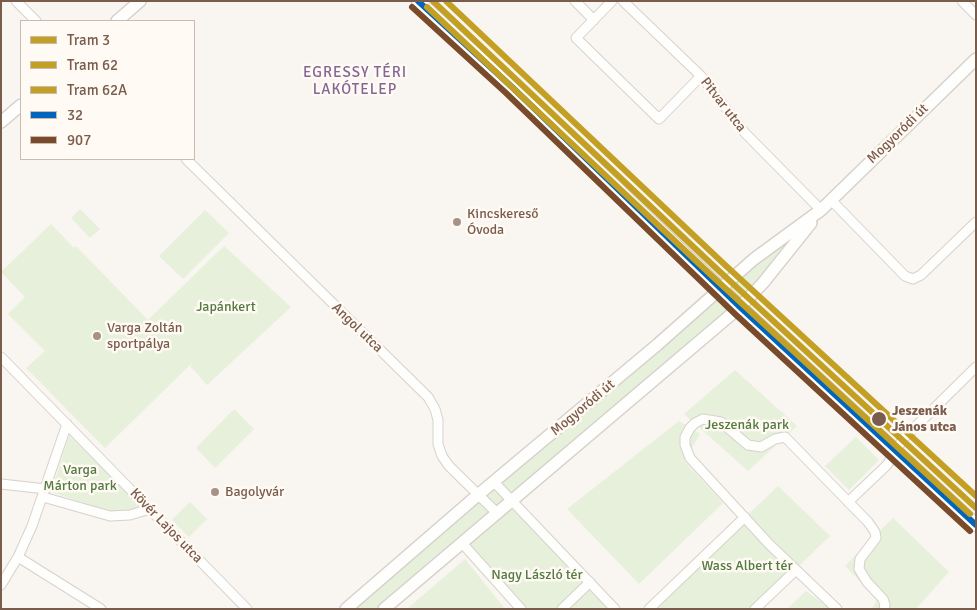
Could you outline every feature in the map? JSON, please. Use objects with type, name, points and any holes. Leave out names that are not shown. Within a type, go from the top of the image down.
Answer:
[{"type":"main road","points":[[418,1],[519,94],[721,289],[976,525]]},
{"type":"street","points":[[16,1],[35,20]]},
{"type":"street","points":[[118,20],[140,1]]},
{"type":"street","points":[[575,1],[594,20]]},
{"type":"street","points":[[612,1],[576,38],[659,119],[701,76]]},
{"type":"street","name":"Pitvar utca","points":[[623,1],[701,76],[745,133],[821,210]]},
{"type":"street","points":[[962,1],[976,15]]},
{"type":"street","name":"Mogyoródi út","points":[[384,609],[740,306],[763,283],[821,210],[976,59]]},
{"type":"street","points":[[1,122],[20,105]]},
{"type":"street","name":"Angol utca","points":[[187,160],[428,397],[435,409],[438,420],[438,444],[442,456],[449,466],[497,513]]},
{"type":"street","points":[[831,200],[905,276],[913,278],[921,275],[976,222]]},
{"type":"street","name":"Mogyoródi út","points":[[346,609],[479,494],[657,345],[754,260],[821,210]]},
{"type":"street","name":"Kövér Lajos utca","points":[[1,357],[247,609]]},
{"type":"street","points":[[848,502],[887,465],[907,435],[976,367]]},
{"type":"street","points":[[837,609],[769,544],[690,458],[684,445],[685,437],[695,423],[703,419],[721,422],[748,445],[761,447],[775,439],[785,437],[868,522],[876,538],[860,559],[859,569],[867,582],[883,599],[884,609]]},
{"type":"street","points":[[1,585],[18,557],[32,526],[67,424]]},
{"type":"street","points":[[494,482],[615,609]]},
{"type":"street","points":[[1,484],[44,493],[110,516],[130,515],[150,509]]},
{"type":"street","points":[[648,609],[745,517]]},
{"type":"street","points":[[462,543],[521,609]]},
{"type":"street","points":[[18,557],[101,609]]},
{"type":"street","points":[[755,609],[796,570]]},
{"type":"street","points":[[562,609],[590,582]]},
{"type":"green space","points":[[80,209],[100,229],[90,238],[71,218]]},
{"type":"green space","points":[[205,210],[229,233],[183,279],[159,256]]},
{"type":"green space","points":[[821,210],[763,283],[384,609],[346,609]]},
{"type":"green space","name":"Varga Zoltán sportpálya","points":[[51,224],[74,248],[76,246],[148,320],[224,246],[291,307],[207,385],[190,366],[192,363],[105,448],[26,368],[45,351],[8,314],[25,297],[1,272]]},
{"type":"green space","name":"Jeszenák park","points":[[735,370],[797,426],[748,471],[684,414]]},
{"type":"green space","points":[[234,409],[254,429],[215,468],[196,448]]},
{"type":"green space","points":[[679,421],[700,434],[684,461],[723,503],[639,584],[567,509]]},
{"type":"green space","name":"Varga Márton park","points":[[69,435],[141,506],[128,511],[109,511],[51,492]]},
{"type":"green space","points":[[856,437],[879,460],[849,490],[825,466]]},
{"type":"green space","name":"Wass Albert tér","points":[[778,486],[830,536],[754,609],[649,609]]},
{"type":"green space","points":[[190,502],[207,519],[189,537],[172,520]]},
{"type":"green space","name":"Nagy László tér","points":[[513,505],[611,609],[524,609],[468,544]]},
{"type":"green space","points":[[893,518],[949,572],[916,609],[872,609],[877,599],[845,566]]},
{"type":"green space","points":[[465,559],[505,609],[407,609]]},
{"type":"green space","points":[[806,591],[831,609],[787,609]]},
{"type":"tram line","name":"3","points":[[433,1],[718,270],[976,508]]},
{"type":"tram line","name":"62A","points":[[446,1],[724,264],[976,496]]},
{"type":"tram line","name":"62","points":[[427,7],[712,276],[970,514]]},
{"type":"transit line","name":"32","points":[[418,1],[512,87],[740,307],[976,525]]},
{"type":"transit line","name":"907","points":[[412,7],[506,93],[734,313],[970,531]]},
{"type":"place","name":"Kincskereső Óvoda","points":[[457,222]]},
{"type":"place","name":"Varga Zoltán sportpálya","points":[[97,336]]},
{"type":"place","name":"Jeszenák János utca","points":[[879,419]]},
{"type":"place","name":"Bagolyvár","points":[[215,492]]},
{"type":"district","name":"EGRESSY TÉRI LAKÓTELEP","points":[[355,82]]},
{"type":"park label","name":"Japánkert","points":[[226,307]]}]
